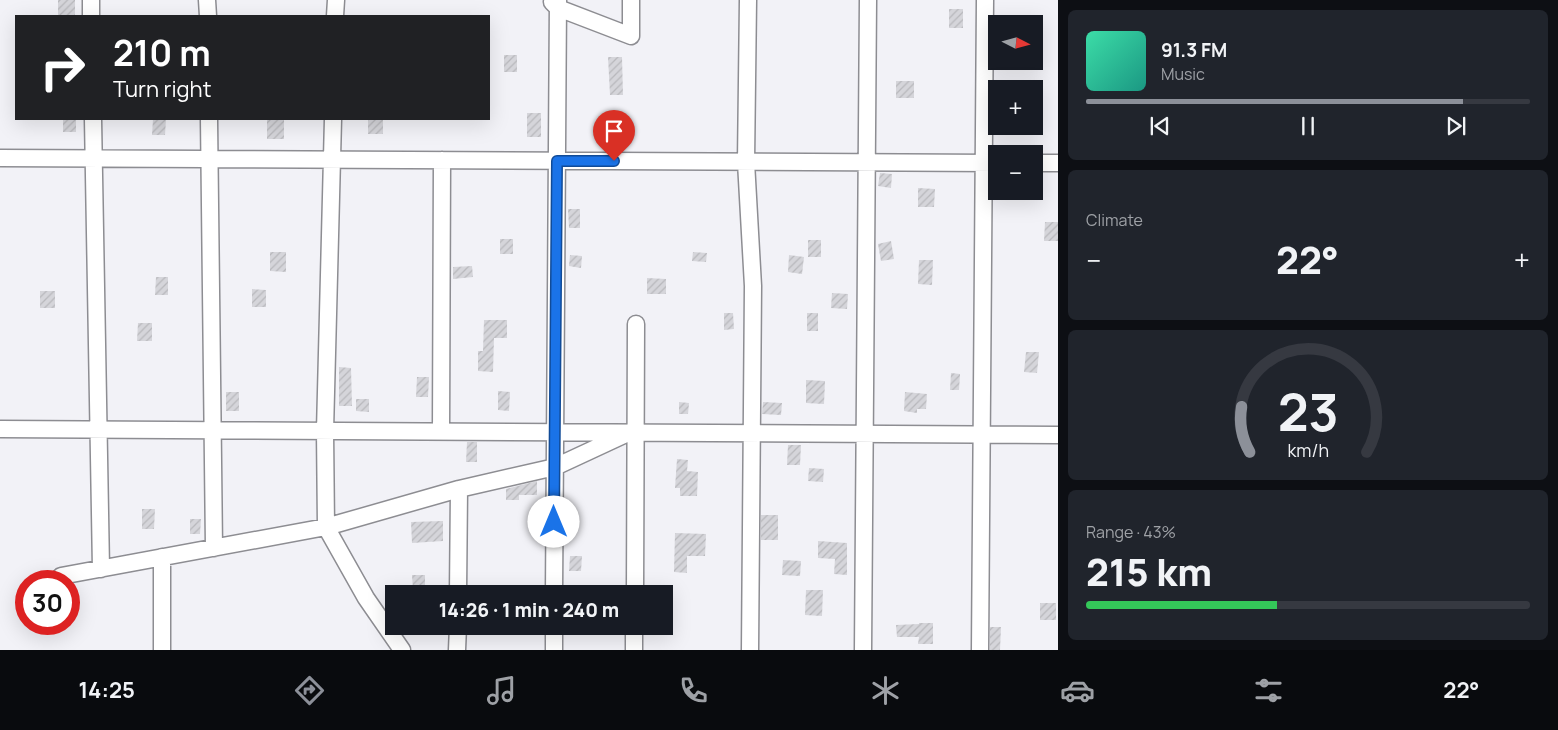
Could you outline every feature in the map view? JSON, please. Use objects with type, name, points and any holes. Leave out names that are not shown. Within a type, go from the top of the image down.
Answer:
[{"type":"street","points":[[91,0],[92,15]]},
{"type":"street","points":[[207,0],[208,15]]},
{"type":"street","points":[[335,15],[336,0]]},
{"type":"street","points":[[554,585],[557,161],[555,3],[631,36],[631,0]]},
{"type":"street","points":[[748,0],[746,162],[752,286],[750,650]]},
{"type":"street","points":[[863,650],[868,0]]},
{"type":"street","points":[[985,0],[989,145]]},
{"type":"street","points":[[93,120],[101,569]]},
{"type":"street","points":[[209,120],[214,548]]},
{"type":"street","points":[[333,120],[325,431],[326,527],[366,598],[402,650]]},
{"type":"street","points":[[0,158],[988,163]]},
{"type":"street","points":[[441,431],[442,160]]},
{"type":"street","points":[[1043,163],[1058,163]]},
{"type":"street","points":[[980,650],[982,434],[989,200]]},
{"type":"street","points":[[634,585],[633,432],[636,324]]},
{"type":"street","points":[[0,429],[1058,435]]},
{"type":"street","points":[[80,573],[326,527],[458,489],[555,467],[633,432]]},
{"type":"street","points":[[458,489],[458,585]]},
{"type":"street","points":[[162,557],[162,650]]},
{"type":"street","points":[[457,650],[458,635]]},
{"type":"street","points":[[554,635],[554,650]]},
{"type":"street","points":[[634,635],[634,650]]},
{"type":"building","points":[[58,0],[75,0],[75,15],[58,15]]},
{"type":"building","points":[[949,9],[963,9],[963,28],[949,28]]},
{"type":"building","points":[[504,55],[517,55],[517,72],[504,72]]},
{"type":"building","points":[[608,57],[622,57],[623,95],[610,95]]},
{"type":"building","points":[[896,81],[914,81],[914,98],[896,98]]},
{"type":"building","points":[[527,113],[541,113],[541,137],[527,137]]},
{"type":"building","points":[[63,120],[76,120],[76,132],[63,132]]},
{"type":"building","points":[[153,120],[166,120],[165,135],[152,135]]},
{"type":"building","points":[[267,120],[284,120],[284,139],[267,139]]},
{"type":"building","points":[[368,120],[383,120],[383,134],[368,134]]},
{"type":"building","points":[[880,173],[892,174],[891,188],[878,186]]},
{"type":"building","points":[[918,188],[935,189],[934,207],[918,207]]},
{"type":"building","points":[[568,209],[580,209],[580,228],[569,228]]},
{"type":"building","points":[[1045,222],[1058,222],[1058,241],[1044,241]]},
{"type":"building","points":[[500,239],[513,239],[513,254],[500,254]]},
{"type":"building","points":[[808,240],[821,240],[821,257],[808,257]]},
{"type":"building","points":[[891,241],[894,259],[881,261],[878,244]]},
{"type":"building","points":[[270,252],[286,252],[286,272],[270,271]]},
{"type":"building","points":[[693,252],[707,253],[706,262],[692,261]]},
{"type":"building","points":[[570,255],[582,256],[581,268],[569,266]]},
{"type":"building","points":[[789,255],[804,257],[802,274],[788,272]]},
{"type":"building","points":[[919,260],[933,260],[932,285],[918,284]]},
{"type":"building","points":[[472,266],[473,277],[453,279],[453,267]]},
{"type":"building","points":[[156,277],[168,277],[168,295],[155,295]]},
{"type":"building","points":[[647,278],[666,279],[666,294],[647,294]]},
{"type":"building","points":[[252,289],[266,290],[266,307],[252,307]]},
{"type":"building","points":[[40,291],[55,291],[55,308],[40,308]]},
{"type":"building","points":[[832,293],[848,294],[847,309],[831,308]]},
{"type":"building","points":[[724,313],[733,313],[734,329],[724,330]]},
{"type":"building","points":[[807,313],[818,313],[818,331],[807,331]]},
{"type":"building","points":[[484,320],[507,320],[507,338],[494,338],[493,372],[478,371],[478,351],[483,351]]},
{"type":"building","points":[[138,323],[152,323],[152,341],[137,341]]},
{"type":"building","points":[[1026,352],[1039,352],[1037,373],[1024,372]]},
{"type":"building","points":[[339,367],[351,368],[352,406],[339,406]]},
{"type":"building","points":[[951,373],[960,374],[959,390],[950,390]]},
{"type":"building","points":[[417,377],[429,377],[428,397],[416,397]]},
{"type":"building","points":[[806,380],[825,381],[824,404],[806,403]]},
{"type":"building","points":[[498,391],[510,392],[509,411],[498,410]]},
{"type":"building","points":[[226,392],[239,392],[239,411],[226,411]]},
{"type":"building","points":[[905,392],[927,394],[926,409],[917,409],[917,413],[904,411]]},
{"type":"building","points":[[356,399],[369,399],[369,412],[356,411]]},
{"type":"building","points":[[679,402],[689,403],[688,414],[679,414]]},
{"type":"building","points":[[763,402],[782,403],[781,415],[762,414]]},
{"type":"building","points":[[467,442],[477,442],[477,462],[466,462]]},
{"type":"building","points":[[788,445],[801,445],[800,465],[787,465]]},
{"type":"building","points":[[677,459],[688,460],[687,471],[698,472],[697,496],[680,496],[680,488],[675,488]]},
{"type":"building","points":[[809,468],[824,469],[823,482],[808,481]]},
{"type":"building","points":[[537,481],[537,495],[519,495],[519,500],[506,500],[506,489]]},
{"type":"building","points":[[142,509],[155,509],[154,529],[142,529]]},
{"type":"building","points":[[761,515],[778,515],[778,540],[761,540]]},
{"type":"building","points":[[190,519],[201,519],[200,534],[190,534]]},
{"type":"building","points":[[443,521],[443,541],[412,543],[411,522]]},
{"type":"building","points":[[675,533],[706,534],[705,556],[687,556],[687,573],[674,572]]},
{"type":"building","points":[[818,541],[847,543],[847,575],[834,574],[835,559],[818,558]]},
{"type":"building","points":[[570,556],[582,556],[581,571],[569,571]]},
{"type":"building","points":[[783,560],[801,561],[800,576],[782,575]]},
{"type":"building","points":[[412,575],[425,575],[425,585],[413,585]]},
{"type":"building","points":[[806,590],[823,590],[822,616],[805,615]]},
{"type":"building","points":[[1040,603],[1056,603],[1056,620],[1040,620]]},
{"type":"building","points":[[933,623],[933,644],[918,644],[919,637],[897,637],[896,625]]},
{"type":"building","points":[[990,627],[1001,627],[1000,650],[990,650]]},
{"type":"route","points":[[554,522],[557,161],[614,161]]}]
